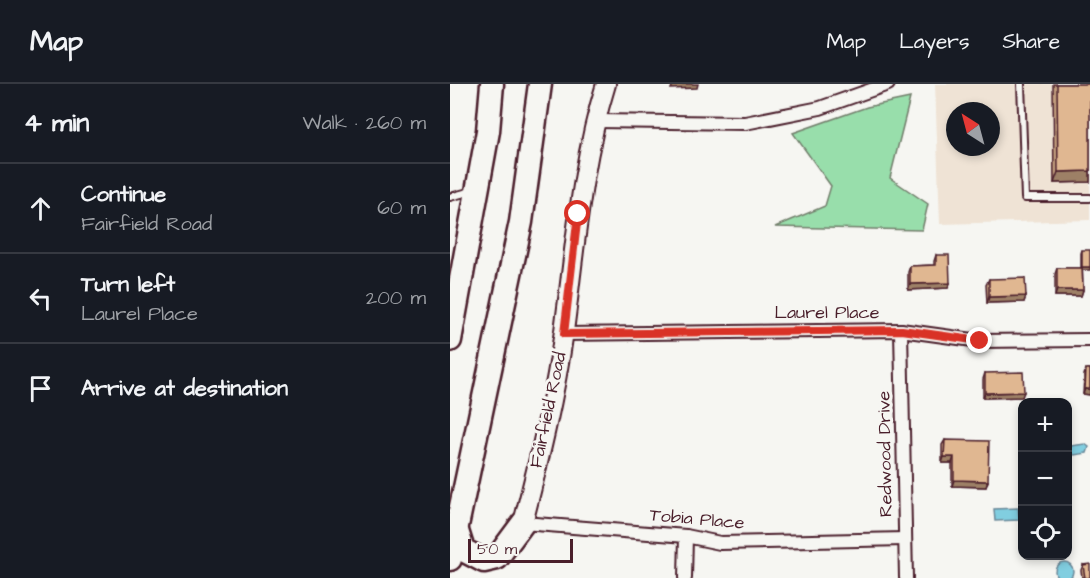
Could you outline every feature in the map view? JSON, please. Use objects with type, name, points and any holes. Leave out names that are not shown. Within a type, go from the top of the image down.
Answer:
[{"type":"highway","points":[[450,340],[455,294],[488,131],[492,84]]},
{"type":"highway","points":[[450,559],[521,222],[540,84]]},
{"type":"highway","points":[[457,531],[463,550],[484,561],[497,558],[523,523]]},
{"type":"highway","points":[[502,578],[523,523]]},
{"type":"street","name":"Fairfield Road","points":[[523,523],[541,452],[564,334],[578,214],[606,84]]},
{"type":"street","points":[[597,121],[745,123],[820,108],[888,84]]},
{"type":"street","name":"Laurel Place","points":[[564,334],[902,330],[980,341],[1090,340]]},
{"type":"street","name":"Redwood Drive","points":[[902,330],[906,578]]},
{"type":"street","name":"Tobia Place","points":[[523,523],[686,536],[720,543],[905,539]]},
{"type":"street","points":[[685,578],[686,536]]},
{"type":"lane","points":[[1021,84],[1025,198],[1090,198]]},
{"type":"lane","points":[[450,197],[478,189]]},
{"type":"shaded area","points":[[935,84],[1090,84],[1090,220],[940,224]]},
{"type":"green space","points":[[910,98],[890,178],[928,204],[922,230],[775,227],[825,206],[831,186],[793,133],[867,107]]},
{"type":"water","points":[[1085,444],[1089,447],[1087,453],[1074,455],[1072,446]]},
{"type":"water","points":[[1018,508],[1018,520],[995,521],[994,509]]},
{"type":"water","points":[[1064,562],[1070,565],[1073,571],[1070,577],[1064,580],[1058,577],[1055,571],[1058,565]]},
{"type":"building","points":[[1057,84],[1090,84],[1090,171],[1058,172]]},
{"type":"building","points":[[1082,250],[1090,250],[1090,267],[1082,267]]},
{"type":"building","points":[[936,255],[949,255],[950,283],[910,284],[910,266],[936,265]]},
{"type":"building","points":[[1057,268],[1082,268],[1083,290],[1057,290]]},
{"type":"building","points":[[1025,278],[1026,296],[989,297],[989,279]]},
{"type":"building","points":[[1086,369],[1090,369],[1090,389],[1085,389]]},
{"type":"building","points":[[1023,372],[1024,392],[985,393],[985,373]]},
{"type":"building","points":[[945,440],[989,441],[988,481],[954,480],[954,457],[944,457]]},
{"type":"building","points":[[1090,564],[1090,578],[1085,578],[1083,565]]},
{"type":"route","points":[[578,214],[564,334],[686,330],[902,330],[980,341]]}]
